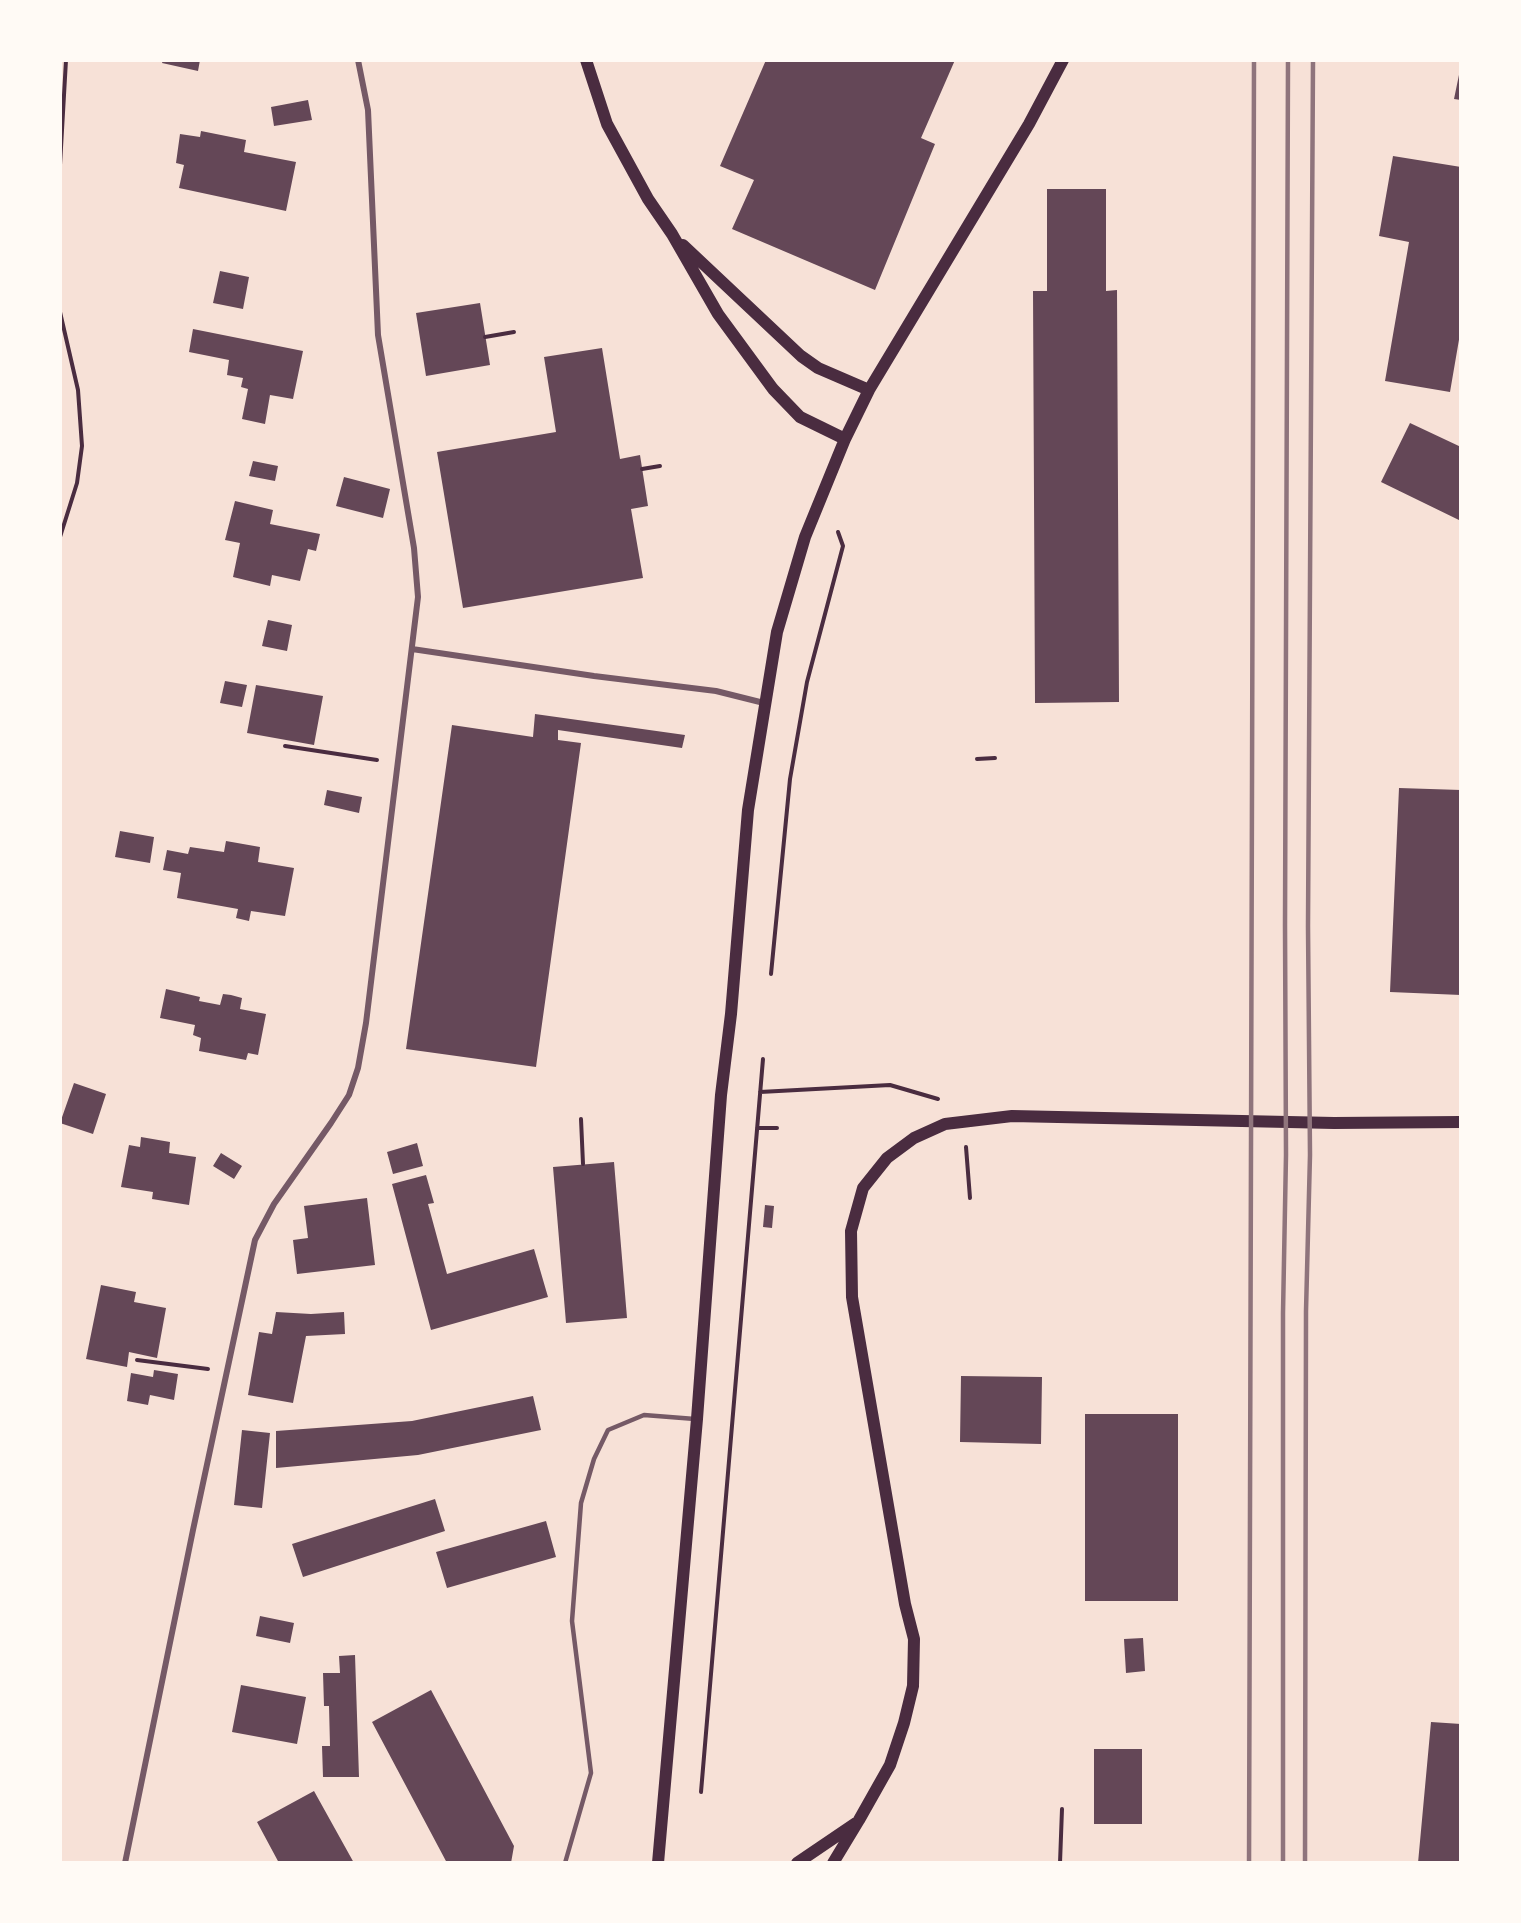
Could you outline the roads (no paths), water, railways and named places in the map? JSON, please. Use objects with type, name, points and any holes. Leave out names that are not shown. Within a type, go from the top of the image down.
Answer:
[{"type":"main road","points":[[586,60],[607,124],[648,199],[672,234],[718,314],[772,389],[800,417],[845,439]]},
{"type":"main road","points":[[658,1863],[697,1419],[721,1095],[731,1014],[747,810],[777,632],[803,540],[845,439],[869,390],[1019,142],[1064,60]]},
{"type":"main road","points":[[672,234],[801,356],[818,368],[869,390]]},
{"type":"main road","points":[[833,1863],[890,1765],[913,1686],[914,1639],[905,1604],[852,1297],[851,1231],[863,1188],[887,1158],[914,1138],[945,1124],[1012,1116],[1334,1123],[1461,1122]]},
{"type":"main road","points":[[797,1863],[860,1820]]},
{"type":"street","points":[[125,1863],[190,1542],[255,1240],[274,1204],[349,1095],[358,1068],[366,1023],[418,597],[417,571],[378,335],[368,110],[358,60]]},
{"type":"street","points":[[412,649],[594,676],[716,690],[764,703]]},
{"type":"lane","points":[[565,1863],[591,1773],[572,1621],[581,1503],[594,1458],[608,1430],[644,1415],[697,1419]]},
{"type":"railway","points":[[1249,1863],[1254,60]]},
{"type":"railway","points":[[1283,1863],[1288,60]]},
{"type":"railway","points":[[1305,1863],[1306,1311],[1310,1155],[1308,926],[1313,60]]}]
